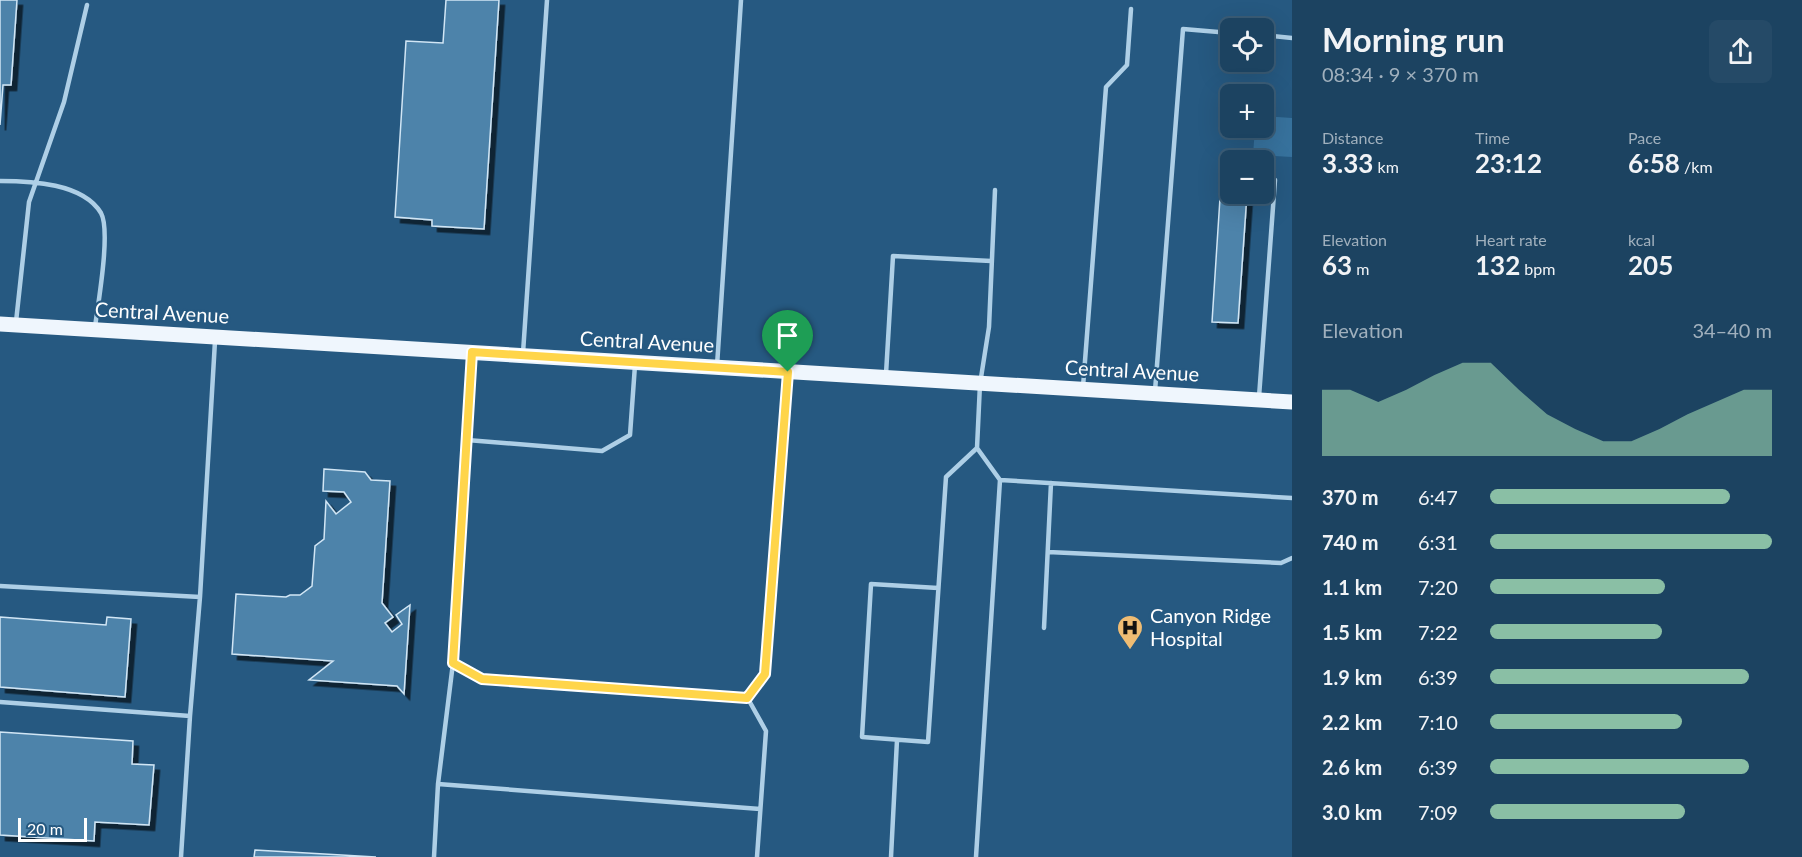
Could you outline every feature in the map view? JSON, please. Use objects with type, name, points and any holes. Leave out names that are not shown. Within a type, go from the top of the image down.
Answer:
[{"type":"main road","name":"Central Avenue","points":[[0,324],[1292,402]]},
{"type":"lane","points":[[523,356],[547,0]]},
{"type":"lane","points":[[717,367],[741,0]]},
{"type":"lane","points":[[16,325],[29,202],[64,102],[87,4]]},
{"type":"lane","points":[[1083,389],[1106,87],[1127,65],[1131,9]]},
{"type":"lane","points":[[1155,393],[1183,29],[1220,32]]},
{"type":"lane","points":[[1274,36],[1292,38]]},
{"type":"lane","points":[[1258,400],[1275,180]]},
{"type":"lane","points":[[0,182],[36,182],[81,193],[101,214],[106,234],[95,330]]},
{"type":"lane","points":[[976,857],[1000,480],[977,448],[980,384],[989,327],[995,190]]},
{"type":"lane","points":[[886,378],[892,256],[992,261]]},
{"type":"lane","points":[[181,857],[200,597],[215,337]]},
{"type":"lane","points":[[434,857],[438,784],[453,663],[472,352]]},
{"type":"lane","points":[[467,440],[602,451],[630,435],[635,362]]},
{"type":"lane","points":[[747,698],[765,674],[788,372]]},
{"type":"lane","points":[[938,588],[871,584],[862,737],[928,742],[946,477],[977,448]]},
{"type":"lane","points":[[1000,480],[1292,498]]},
{"type":"lane","points":[[1044,628],[1051,483]]},
{"type":"lane","points":[[1048,552],[1281,563],[1292,558]]},
{"type":"lane","points":[[0,586],[200,597]]},
{"type":"lane","points":[[453,663],[482,679],[747,698]]},
{"type":"lane","points":[[747,698],[766,731],[757,857]]},
{"type":"lane","points":[[0,702],[190,716]]},
{"type":"lane","points":[[891,857],[897,740]]},
{"type":"lane","points":[[438,784],[760,809]]},
{"type":"shaded area","points":[[1274,117],[1292,118],[1292,157],[1274,156],[1274,150],[1253,150],[1254,138],[1274,138]]},
{"type":"building","points":[[0,0],[17,0],[11,85],[3,85],[0,125]]},
{"type":"building","points":[[446,0],[499,0],[484,229],[432,226],[432,220],[395,217],[406,41],[443,43]]},
{"type":"building","points":[[1220,198],[1220,204],[1246,204],[1238,323],[1212,322]]},
{"type":"building","points":[[324,469],[365,472],[371,480],[390,481],[382,603],[393,617],[385,623],[392,632],[402,624],[396,615],[410,605],[404,694],[397,686],[309,680],[333,661],[232,654],[236,594],[286,597],[300,595],[312,586],[315,546],[324,539],[326,501],[336,514],[351,502],[344,492],[323,491]]},
{"type":"building","points":[[0,617],[106,625],[107,617],[131,619],[125,697],[0,687]]},
{"type":"building","points":[[0,732],[133,741],[132,764],[154,765],[149,825],[95,822],[94,841],[0,835]]},
{"type":"building","points":[[255,850],[376,857],[254,857]]},
{"type":"place","name":"Canyon Ridge Hospital","points":[[1130,651]]},
{"type":"route","points":[[472,352],[788,372],[765,674],[747,698],[482,679],[453,663],[472,352]]}]
